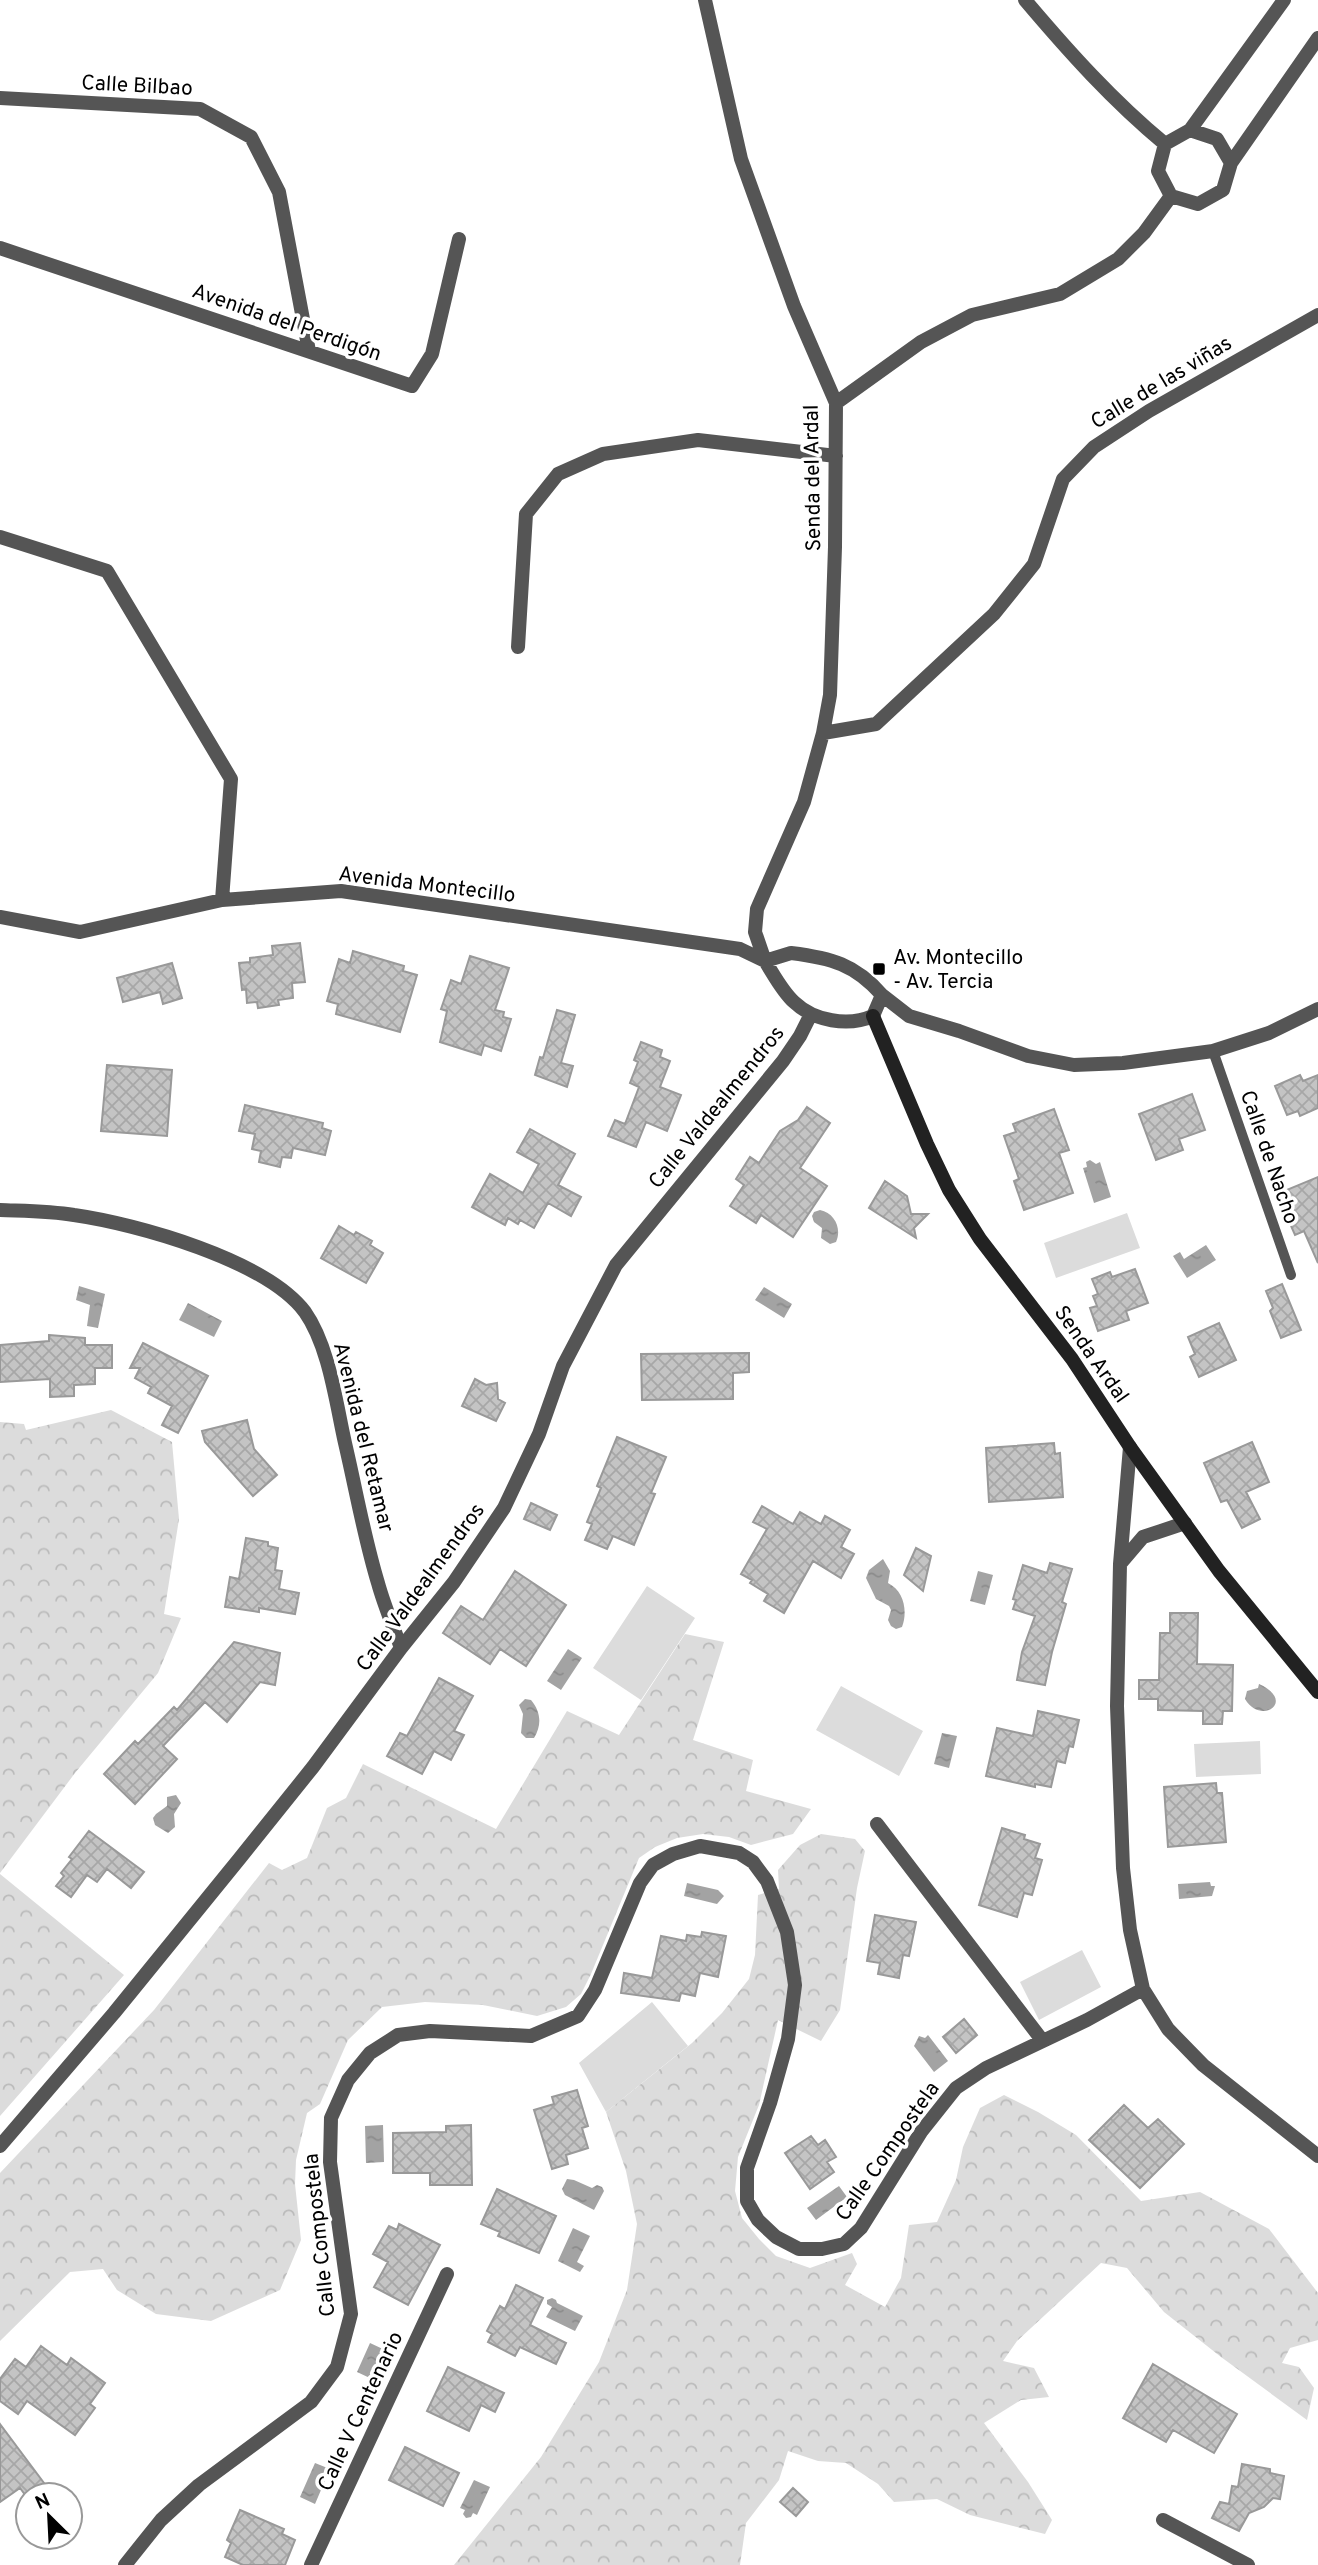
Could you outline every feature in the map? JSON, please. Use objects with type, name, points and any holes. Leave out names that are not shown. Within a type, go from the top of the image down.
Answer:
[{"type":"main road","name":"Senda Ardal","points":[[873,1016],[927,1144],[949,1190],[979,1240],[1072,1359],[1130,1447],[1219,1571],[1318,1692]]},
{"type":"street","name":"Senda del Ardal","points":[[705,0],[741,159],[794,306],[836,403],[830,695],[823,733],[804,802],[757,909],[755,932],[765,961]]},
{"type":"street","points":[[1025,0],[1072,56],[1126,111],[1166,144]]},
{"type":"street","points":[[1284,0],[1190,131],[1166,144],[1157,171],[1171,196],[1198,204],[1223,190],[1231,163],[1318,38]]},
{"type":"street","name":"Calle Bilbao","points":[[0,98],[200,109],[251,137],[279,192],[309,352]]},
{"type":"street","points":[[1190,131],[1217,139],[1231,163]]},
{"type":"street","points":[[836,403],[921,342],[972,315],[1060,294],[1118,259],[1144,233],[1171,196]]},
{"type":"street","name":"Avenida del Perdigón","points":[[0,248],[412,386],[432,354],[458,239]]},
{"type":"street","name":"Calle de las viñas","points":[[823,733],[876,724],[994,614],[1034,564],[1063,479],[1094,447],[1149,411],[1318,315]]},
{"type":"street","points":[[518,646],[526,514],[558,474],[603,454],[698,440],[836,456]]},
{"type":"street","points":[[0,537],[107,571],[231,779],[222,900]]},
{"type":"street","name":"Avenida Montecillo","points":[[0,917],[80,932],[222,900],[341,891],[740,949],[765,961]]},
{"type":"street","points":[[882,995],[873,1016],[862,1021],[830,1020],[811,1014],[795,1003],[765,961],[791,953],[841,964],[865,976],[882,995],[909,1016],[1028,1056],[1074,1065],[1123,1063],[1213,1051],[1269,1033],[1318,1009]]},
{"type":"street","name":"Calle Valdealmendros","points":[[0,2146],[240,1858],[454,1582],[504,1508],[539,1434],[563,1366],[616,1265],[783,1061],[811,1014]]},
{"type":"street","name":"Avenida del Retamar","points":[[0,1210],[74,1214],[151,1233],[231,1261],[262,1276],[290,1296],[305,1313],[317,1334],[328,1370],[377,1583],[401,1648]]},
{"type":"street","points":[[1130,1447],[1120,1564],[1117,1706],[1123,1868],[1130,1930],[1143,1989],[1168,2029],[1203,2065],[1318,2156]]},
{"type":"street","points":[[1120,1564],[1143,1537],[1185,1523]]},
{"type":"street","points":[[877,1824],[1042,2040]]},
{"type":"street","name":"Calle Compostela","points":[[125,2565],[161,2520],[199,2485],[311,2402],[337,2367],[351,2314],[330,2162],[331,2118],[348,2080],[370,2053],[398,2035],[430,2031],[531,2036],[578,2016],[595,1990],[640,1883],[653,1865],[673,1854],[700,1846],[739,1853],[753,1862],[767,1881],[787,1933],[794,1985],[788,2039],[770,2103],[747,2168],[747,2201],[758,2220],[776,2237],[799,2249],[822,2249],[844,2244],[861,2228],[921,2132],[956,2088],[986,2068],[1087,2020],[1143,1989]]},
{"type":"street","name":"Calle V Centenario","points":[[311,2565],[447,2274]]},
{"type":"street","points":[[1163,2520],[1248,2565]]},
{"type":"lane","name":"Calle de Nacho","points":[[1213,1051],[1291,1275]]},
{"type":"green space","points":[[1127,1213],[1140,1248],[1056,1278],[1044,1243]]},
{"type":"green space","points":[[111,1410],[172,1442],[179,1519],[164,1614],[181,1618],[158,1673],[75,1773],[0,1873],[0,1422],[24,1424],[26,1430]]},
{"type":"green space","points":[[647,1586],[695,1618],[641,1700],[593,1668]]},
{"type":"green space","points":[[685,1634],[724,1642],[693,1740],[753,1760],[746,1791],[811,1809],[793,1834],[751,1845],[729,1837],[703,1834],[677,1838],[655,1847],[639,1858],[591,1974],[581,1994],[566,2007],[537,2016],[483,2005],[425,2002],[382,2007],[348,2040],[320,2104],[307,2113],[296,2160],[295,2184],[301,2240],[280,2290],[211,2321],[156,2314],[117,2290],[103,2269],[70,2272],[0,2341],[0,2173],[154,2010],[269,1863],[282,1870],[307,1858],[327,1808],[346,1798],[363,1764],[496,1829],[567,1711],[619,1735]]},
{"type":"green space","points":[[841,1686],[923,1731],[899,1776],[816,1730]]},
{"type":"green space","points":[[1260,1741],[1261,1774],[1196,1777],[1194,1744]]},
{"type":"green space","points":[[821,1834],[855,1839],[865,1851],[857,1888],[840,2010],[821,2041],[778,2020],[759,2105],[738,2157],[735,2191],[742,2218],[759,2239],[776,2256],[810,2268],[852,2253],[857,2264],[845,2285],[885,2307],[901,2278],[909,2225],[937,2222],[956,2180],[963,2147],[980,2108],[1004,2095],[1076,2135],[1141,2201],[1200,2192],[1269,2229],[1318,2293],[1318,2340],[1290,2348],[1282,2363],[1299,2367],[1314,2388],[1307,2420],[1164,2312],[1127,2268],[1101,2263],[1017,2341],[1003,2361],[1034,2368],[1049,2397],[1021,2400],[984,2423],[1028,2482],[1052,2520],[1045,2534],[970,2515],[937,2499],[894,2502],[878,2484],[846,2463],[818,2461],[788,2451],[779,2480],[746,2523],[740,2565],[454,2565],[541,2457],[599,2362],[627,2290],[637,2224],[626,2171],[606,2112],[692,2043],[722,2013],[749,1979],[755,1955],[758,1895],[779,1889],[778,1870],[800,1845]]},
{"type":"green space","points":[[0,1874],[124,1975],[0,2116]]},
{"type":"green space","points":[[1082,1950],[1101,1987],[1039,2020],[1020,1982]]},
{"type":"green space","points":[[652,2002],[688,2046],[606,2112],[579,2063]]},
{"type":"water","points":[[1090,1160],[1096,1164],[1100,1162],[1111,1197],[1094,1203],[1083,1168],[1087,1167],[1086,1162]]},
{"type":"water","points":[[820,1210],[830,1214],[836,1222],[836,1242],[830,1244],[821,1238],[822,1228],[814,1222],[812,1216]]},
{"type":"water","points":[[1206,1245],[1216,1260],[1187,1278],[1173,1256],[1180,1252],[1184,1259]]},
{"type":"water","points":[[79,1286],[105,1294],[98,1328],[87,1326],[90,1305],[76,1300]]},
{"type":"water","points":[[764,1287],[792,1304],[784,1318],[755,1300]]},
{"type":"water","points":[[188,1303],[222,1321],[214,1337],[179,1320]]},
{"type":"water","points":[[883,1559],[890,1571],[888,1583],[898,1591],[903,1602],[904,1621],[902,1627],[896,1629],[888,1620],[891,1610],[889,1606],[876,1599],[866,1578],[869,1570]]},
{"type":"water","points":[[978,1571],[993,1575],[985,1605],[970,1601]]},
{"type":"water","points":[[568,1649],[582,1658],[561,1690],[547,1681]]},
{"type":"water","points":[[1259,1684],[1275,1697],[1272,1708],[1266,1711],[1252,1707],[1245,1699],[1247,1691],[1258,1688]]},
{"type":"water","points":[[525,1699],[531,1700],[538,1714],[539,1723],[534,1738],[526,1738],[521,1733],[523,1714],[519,1705]]},
{"type":"water","points":[[942,1733],[957,1736],[949,1768],[934,1764]]},
{"type":"water","points":[[176,1795],[181,1803],[174,1814],[175,1827],[168,1833],[155,1825],[153,1818],[167,1806],[167,1797]]},
{"type":"water","points":[[1210,1882],[1211,1886],[1215,1886],[1212,1896],[1179,1899],[1178,1884]]},
{"type":"water","points":[[687,1883],[718,1890],[724,1896],[717,1904],[684,1896]]},
{"type":"water","points":[[928,2035],[948,2061],[934,2072],[914,2046],[919,2036],[925,2038]]},
{"type":"water","points":[[383,2125],[384,2162],[366,2163],[365,2126]]},
{"type":"water","points":[[567,2179],[592,2188],[597,2185],[602,2187],[604,2191],[594,2210],[565,2195],[562,2189]]},
{"type":"water","points":[[839,2186],[847,2197],[816,2220],[807,2208]]},
{"type":"water","points":[[573,2228],[590,2236],[577,2262],[584,2266],[580,2272],[558,2261]]},
{"type":"water","points":[[552,2298],[583,2316],[575,2331],[546,2317],[552,2307],[547,2304],[547,2300]]},
{"type":"water","points":[[370,2343],[385,2350],[372,2379],[357,2372]]},
{"type":"water","points":[[315,2463],[330,2469],[315,2504],[300,2497]]},
{"type":"water","points":[[474,2480],[490,2487],[477,2515],[473,2513],[466,2518],[463,2514],[465,2510],[460,2508]]},
{"type":"building","points":[[300,943],[305,982],[292,983],[293,998],[278,1000],[279,1005],[258,1008],[257,1002],[247,1003],[246,989],[242,990],[239,963],[250,962],[250,958],[273,955],[272,946]]},
{"type":"building","points":[[353,951],[404,966],[403,971],[417,975],[400,1032],[336,1014],[338,1004],[327,1001],[339,959],[350,963]]},
{"type":"building","points":[[470,956],[509,968],[495,1010],[504,1012],[503,1017],[511,1019],[501,1051],[484,1045],[481,1055],[440,1042],[447,1011],[441,1009],[451,980],[461,984]]},
{"type":"building","points":[[172,963],[182,998],[163,1004],[160,992],[123,1002],[117,978]]},
{"type":"building","points":[[557,1010],[575,1015],[561,1063],[573,1066],[567,1087],[535,1075],[540,1057],[543,1058]]},
{"type":"building","points":[[641,1042],[662,1050],[660,1057],[670,1061],[660,1087],[681,1095],[667,1131],[646,1122],[636,1147],[608,1136],[615,1120],[625,1124],[639,1087],[630,1083],[638,1062],[634,1060]]},
{"type":"building","points":[[107,1065],[172,1070],[167,1136],[101,1131]]},
{"type":"building","points":[[1300,1075],[1303,1081],[1318,1075],[1318,1108],[1300,1116],[1298,1111],[1287,1115],[1275,1086]]},
{"type":"building","points":[[1192,1094],[1205,1130],[1179,1139],[1183,1150],[1156,1160],[1139,1114]]},
{"type":"building","points":[[245,1105],[323,1123],[322,1128],[331,1131],[325,1155],[293,1148],[291,1158],[282,1157],[280,1167],[259,1162],[261,1151],[252,1149],[255,1134],[239,1131]]},
{"type":"building","points":[[807,1107],[830,1123],[800,1168],[827,1186],[793,1237],[761,1215],[756,1223],[730,1206],[744,1185],[736,1179],[750,1157],[759,1163],[780,1131],[798,1120]]},
{"type":"building","points":[[1054,1109],[1069,1150],[1059,1153],[1073,1193],[1024,1210],[1014,1181],[1019,1179],[1004,1136],[1016,1132],[1013,1124]]},
{"type":"building","points":[[530,1129],[575,1154],[558,1185],[581,1197],[571,1216],[548,1203],[534,1228],[520,1220],[518,1224],[508,1218],[505,1225],[472,1207],[490,1174],[523,1193],[539,1164],[517,1152]]},
{"type":"building","points":[[1318,1177],[1318,1263],[1304,1231],[1295,1235],[1277,1194]]},
{"type":"building","points":[[885,1181],[907,1196],[911,1214],[928,1214],[914,1228],[916,1238],[869,1208]]},
{"type":"building","points":[[339,1226],[372,1241],[370,1245],[383,1253],[366,1283],[321,1258]]},
{"type":"building","points":[[1135,1269],[1148,1303],[1126,1311],[1129,1320],[1098,1331],[1090,1308],[1097,1306],[1093,1296],[1098,1294],[1092,1279],[1110,1272],[1112,1277]]},
{"type":"building","points":[[1282,1284],[1301,1330],[1281,1338],[1270,1311],[1273,1308],[1266,1291]]},
{"type":"building","points":[[1219,1323],[1236,1360],[1199,1377],[1190,1357],[1195,1354],[1188,1337]]},
{"type":"building","points":[[49,1335],[85,1338],[85,1345],[112,1345],[112,1368],[95,1368],[95,1384],[74,1385],[74,1396],[50,1397],[50,1379],[0,1382],[0,1345],[49,1341]]},
{"type":"building","points":[[143,1343],[208,1376],[178,1433],[162,1425],[172,1406],[148,1393],[151,1387],[135,1378],[140,1368],[130,1368]]},
{"type":"building","points":[[749,1353],[749,1372],[733,1373],[733,1399],[642,1400],[641,1354]]},
{"type":"building","points":[[475,1379],[486,1385],[497,1383],[498,1399],[505,1403],[496,1421],[462,1406]]},
{"type":"building","points":[[247,1420],[254,1449],[277,1475],[253,1496],[205,1442],[202,1431]]},
{"type":"building","points":[[617,1437],[666,1457],[651,1493],[655,1494],[634,1545],[613,1536],[607,1549],[585,1540],[592,1524],[587,1522],[601,1488],[597,1486]]},
{"type":"building","points":[[1252,1442],[1269,1482],[1246,1492],[1260,1519],[1242,1528],[1227,1500],[1221,1502],[1204,1463]]},
{"type":"building","points":[[1054,1443],[1055,1454],[1060,1453],[1063,1497],[989,1502],[986,1448]]},
{"type":"building","points":[[531,1503],[557,1515],[550,1530],[524,1519]]},
{"type":"building","points":[[762,1506],[793,1524],[800,1512],[821,1524],[825,1516],[850,1530],[841,1547],[854,1554],[841,1578],[813,1561],[784,1613],[764,1601],[768,1594],[741,1574],[767,1529],[753,1522]]},
{"type":"building","points":[[246,1538],[268,1542],[268,1546],[278,1548],[275,1570],[282,1571],[279,1589],[299,1593],[295,1614],[259,1608],[259,1612],[225,1607],[230,1577],[239,1579]]},
{"type":"building","points":[[916,1548],[931,1556],[923,1591],[904,1575]]},
{"type":"building","points":[[1050,1563],[1072,1569],[1062,1602],[1066,1604],[1045,1685],[1017,1680],[1022,1652],[1035,1616],[1013,1609],[1016,1600],[1013,1599],[1023,1565],[1047,1573]]},
{"type":"building","points":[[515,1571],[566,1605],[526,1666],[500,1649],[490,1664],[443,1633],[461,1606],[483,1620]]},
{"type":"building","points":[[1170,1613],[1198,1613],[1197,1664],[1233,1665],[1232,1711],[1223,1711],[1222,1724],[1203,1724],[1203,1711],[1158,1710],[1158,1699],[1139,1699],[1139,1680],[1159,1680],[1160,1633],[1170,1633]]},
{"type":"building","points":[[234,1642],[280,1653],[275,1685],[260,1682],[227,1722],[205,1702],[163,1746],[177,1759],[135,1804],[104,1774],[135,1741],[138,1744],[174,1707],[177,1710]]},
{"type":"building","points":[[439,1678],[473,1696],[454,1731],[464,1735],[451,1760],[434,1751],[422,1774],[387,1756],[400,1733],[407,1736]]},
{"type":"building","points":[[1038,1711],[1079,1720],[1073,1747],[1069,1746],[1065,1763],[1057,1761],[1051,1787],[1035,1784],[1035,1787],[986,1776],[997,1728],[1033,1736]]},
{"type":"building","points":[[1216,1783],[1217,1793],[1222,1793],[1226,1842],[1168,1847],[1164,1787]]},
{"type":"building","points":[[1002,1828],[1025,1835],[1024,1839],[1040,1844],[1035,1858],[1042,1860],[1032,1895],[1024,1893],[1017,1917],[979,1905]]},
{"type":"building","points":[[89,1831],[144,1872],[131,1888],[107,1869],[97,1882],[87,1875],[71,1897],[56,1886],[64,1876],[61,1873],[72,1859],[69,1857]]},
{"type":"building","points":[[875,1915],[916,1922],[909,1956],[903,1955],[899,1978],[878,1974],[880,1963],[867,1961]]},
{"type":"building","points":[[702,1932],[726,1936],[718,1977],[700,1973],[695,1996],[681,1993],[679,2001],[621,1993],[624,1973],[652,1978],[661,1936],[686,1941],[687,1935],[701,1937]]},
{"type":"building","points":[[964,2019],[977,2035],[956,2053],[943,2037]]},
{"type":"building","points":[[577,2090],[588,2126],[582,2128],[588,2148],[566,2155],[568,2164],[552,2169],[534,2110],[554,2104],[552,2097]]},
{"type":"building","points":[[1124,2105],[1148,2128],[1158,2119],[1184,2144],[1140,2188],[1089,2140]]},
{"type":"building","points":[[471,2125],[472,2185],[430,2185],[430,2173],[393,2173],[393,2133],[446,2132],[446,2126]]},
{"type":"building","points":[[811,2136],[818,2145],[825,2140],[836,2157],[827,2162],[834,2172],[810,2189],[785,2153]]},
{"type":"building","points":[[497,2189],[556,2216],[539,2253],[498,2236],[500,2232],[481,2224]]},
{"type":"building","points":[[399,2224],[440,2245],[408,2305],[374,2287],[388,2262],[373,2254],[389,2226],[397,2230]]},
{"type":"building","points":[[516,2285],[543,2298],[530,2325],[566,2343],[556,2364],[520,2347],[515,2356],[488,2342],[492,2334],[487,2331],[500,2306],[505,2309]]},
{"type":"building","points":[[41,2346],[67,2365],[71,2358],[105,2383],[90,2404],[95,2408],[75,2435],[27,2401],[18,2414],[0,2401],[0,2379],[15,2359],[26,2367]]},
{"type":"building","points":[[1153,2364],[1237,2414],[1214,2453],[1173,2430],[1166,2442],[1123,2418]]},
{"type":"building","points":[[448,2367],[504,2393],[495,2412],[481,2405],[469,2431],[427,2411]]},
{"type":"building","points":[[0,2424],[43,2481],[14,2481],[14,2492],[0,2502]]},
{"type":"building","points":[[405,2447],[459,2473],[443,2506],[389,2480]]},
{"type":"building","points":[[1242,2464],[1270,2469],[1270,2473],[1284,2476],[1280,2499],[1273,2498],[1264,2507],[1249,2513],[1239,2531],[1212,2518],[1220,2502],[1229,2504],[1232,2486],[1238,2487]]},
{"type":"building","points":[[793,2488],[808,2502],[796,2516],[780,2502]]},
{"type":"building","points":[[240,2510],[284,2529],[282,2534],[295,2540],[285,2565],[243,2565],[225,2557],[231,2543],[227,2540]]},
{"type":"place","name":"Av. Montecillo - Av. Tercia","points":[[879,969]]}]
